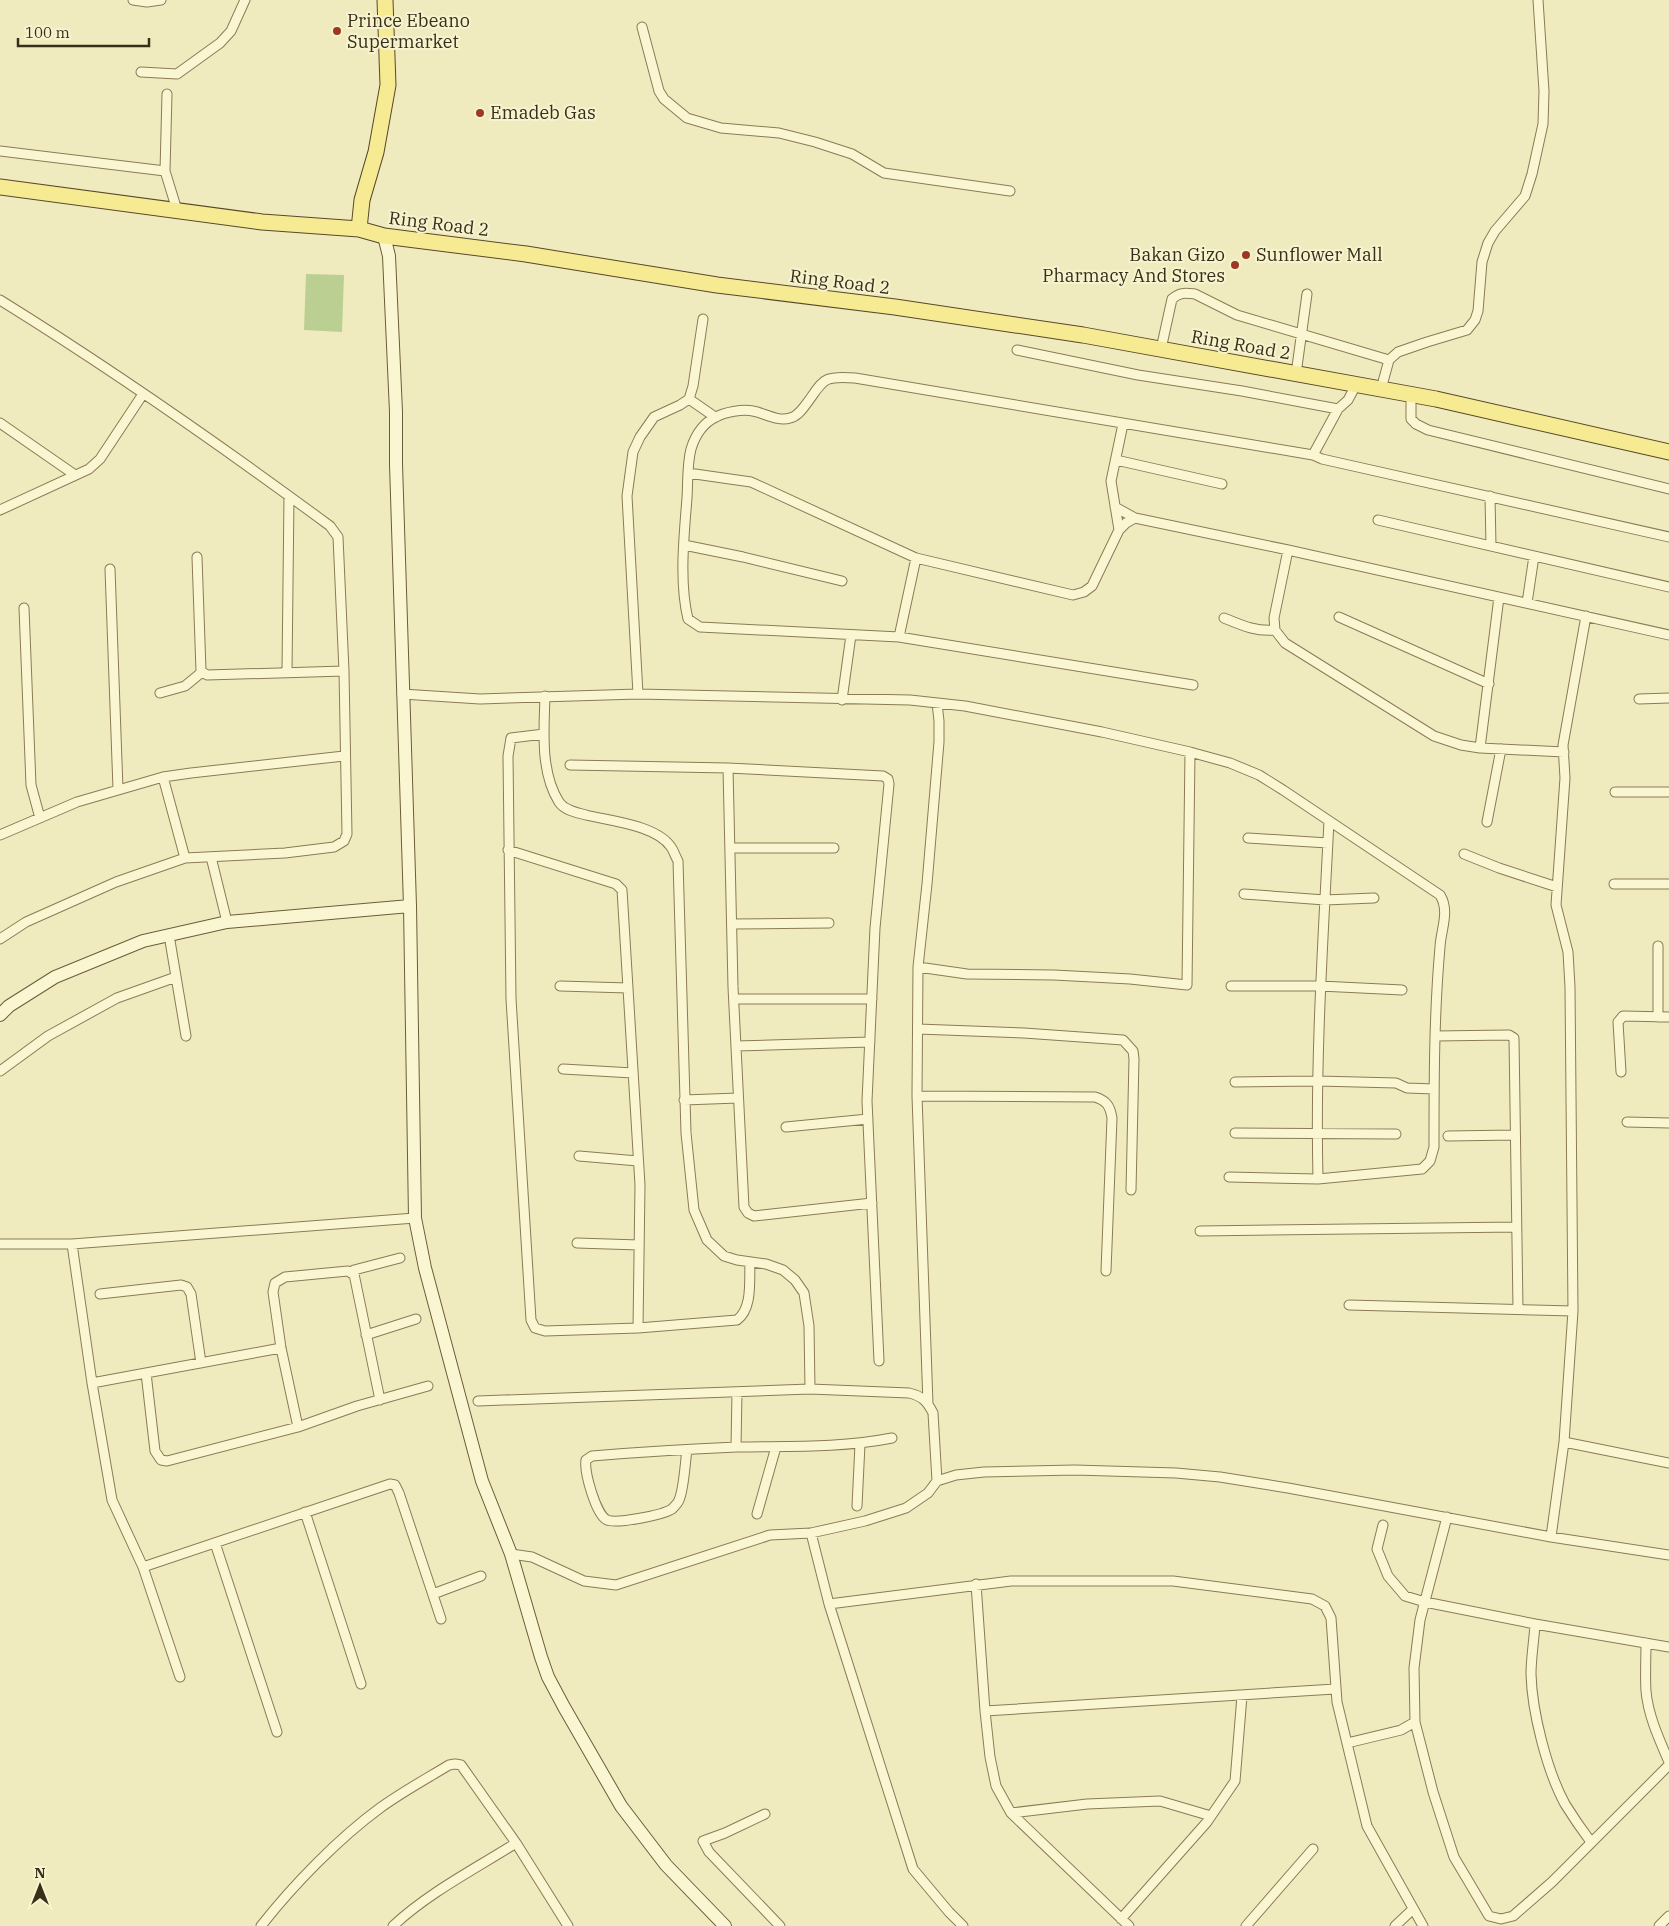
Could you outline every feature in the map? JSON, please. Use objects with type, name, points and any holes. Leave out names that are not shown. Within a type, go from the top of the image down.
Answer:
[{"type":"main road","points":[[359,229],[362,200],[376,152],[388,85],[385,0]]},
{"type":"main road","name":"Ring Road 2","points":[[0,186],[262,222],[359,229],[384,236],[526,254],[717,285],[895,307],[1083,335],[1412,395],[1669,452]]},
{"type":"street","points":[[133,0],[147,2],[161,0]]},
{"type":"street","points":[[141,72],[177,74],[226,37],[231,31],[245,0]]},
{"type":"street","points":[[1381,389],[1389,360],[1398,352],[1467,330],[1475,320],[1478,311],[1482,262],[1488,243],[1495,231],[1525,196],[1543,124],[1544,91],[1538,0]]},
{"type":"street","points":[[642,27],[659,91],[664,100],[688,118],[721,128],[780,133],[815,142],[852,154],[884,173],[1010,191]]},
{"type":"street","points":[[167,94],[164,171],[177,210]]},
{"type":"street","points":[[0,152],[164,171]]},
{"type":"street","points":[[384,236],[389,256],[395,402],[402,694],[410,906],[415,1218],[428,1278],[482,1482],[511,1554],[541,1657],[564,1707],[621,1806],[666,1865],[725,1926]]},
{"type":"street","points":[[1161,349],[1169,304],[1172,299],[1181,293],[1195,294],[1236,314],[1389,360]]},
{"type":"street","points":[[1296,374],[1307,294]]},
{"type":"street","points":[[0,300],[87,354],[289,496],[330,526],[338,537],[344,671],[344,756],[347,834],[344,841],[334,847],[185,858],[116,882],[26,922],[0,939]]},
{"type":"street","points":[[638,694],[627,496],[633,452],[640,436],[654,417],[680,406],[689,399],[693,386],[703,319]]},
{"type":"street","points":[[1017,350],[1138,375],[1242,391],[1338,409]]},
{"type":"street","points":[[1193,685],[899,637],[700,627],[688,619],[685,607],[684,545],[691,449],[700,428],[716,417],[733,412],[751,411],[781,419],[789,419],[797,415],[822,382],[835,377],[855,378],[1313,455],[1322,459],[1669,537]]},
{"type":"street","points":[[1313,455],[1338,409],[1348,400],[1356,385]]},
{"type":"street","points":[[0,510],[89,469],[100,459],[143,394]]},
{"type":"street","points":[[1412,395],[1411,418],[1416,424],[1428,430],[1669,489]]},
{"type":"street","points":[[689,399],[716,417]]},
{"type":"street","points":[[0,423],[75,475]]},
{"type":"street","points":[[1119,530],[1111,481],[1123,424]]},
{"type":"street","points":[[1116,460],[1222,484]]},
{"type":"street","points":[[688,473],[751,482],[916,558],[1073,594],[1084,592],[1092,586],[1119,530],[1135,518]]},
{"type":"street","points":[[287,672],[289,496]]},
{"type":"street","points":[[1490,496],[1491,546]]},
{"type":"street","points":[[1115,507],[1135,518],[1669,635]]},
{"type":"street","points":[[1378,520],[1669,587]]},
{"type":"street","points":[[684,545],[743,556],[842,581]]},
{"type":"street","points":[[1288,550],[1274,618],[1275,630],[1285,643],[1434,736],[1461,745],[1480,748],[1564,752]]},
{"type":"street","points":[[1527,603],[1534,556]]},
{"type":"street","points":[[197,557],[199,665],[202,672],[207,675],[344,671]]},
{"type":"street","points":[[899,637],[916,558]]},
{"type":"street","points":[[110,569],[118,789]]},
{"type":"street","points":[[1480,748],[1500,597]]},
{"type":"street","points":[[24,608],[31,785],[40,818]]},
{"type":"street","points":[[1551,1537],[1564,1442],[1573,1311],[1570,987],[1568,952],[1556,905],[1564,778],[1563,745],[1586,616]]},
{"type":"street","points":[[1339,617],[1489,684]]},
{"type":"street","points":[[1224,618],[1254,630],[1264,632],[1275,630]]},
{"type":"street","points":[[842,700],[851,635]]},
{"type":"street","points":[[160,693],[185,686],[202,672]]},
{"type":"street","points":[[402,694],[480,699],[638,694],[910,700],[965,706],[1102,732],[1190,752],[1230,763],[1259,775],[1440,895],[1445,904],[1440,946],[1435,1036],[1434,1148],[1430,1161],[1422,1169],[1318,1179],[1229,1177]]},
{"type":"street","points":[[545,696],[544,734],[546,762],[551,785],[560,804],[573,812],[645,829],[662,838],[671,847],[678,861],[684,1100],[694,1210],[707,1240],[724,1256],[766,1264],[782,1270],[795,1280],[804,1293],[809,1326],[810,1389]]},
{"type":"street","points":[[1639,699],[1669,698]]},
{"type":"street","points":[[928,1404],[917,1096],[918,967],[939,742],[937,703]]},
{"type":"street","points":[[544,734],[511,738],[508,756],[511,999],[531,1320],[535,1328],[545,1331],[638,1328],[737,1320],[743,1316],[747,1309],[750,1262]]},
{"type":"street","points":[[1487,822],[1500,749]]},
{"type":"street","points":[[918,967],[967,974],[1054,975],[1187,984],[1190,752]]},
{"type":"street","points":[[0,835],[76,802],[163,778],[191,773],[344,756]]},
{"type":"street","points":[[570,765],[728,768],[883,776],[888,779],[875,928],[868,1119],[879,1361]]},
{"type":"street","points":[[728,768],[734,999],[744,1207],[748,1213],[754,1216],[872,1203]]},
{"type":"street","points":[[163,778],[185,858]]},
{"type":"street","points":[[1615,792],[1669,792]]},
{"type":"street","points":[[1318,1179],[1320,986],[1329,821]]},
{"type":"street","points":[[1248,838],[1328,843]]},
{"type":"street","points":[[730,848],[834,848]]},
{"type":"street","points":[[508,850],[616,884],[622,890],[638,1161],[638,1328]]},
{"type":"street","points":[[1464,854],[1499,868],[1558,887]]},
{"type":"street","points":[[210,857],[226,922]]},
{"type":"street","points":[[1614,884],[1669,884]]},
{"type":"street","points":[[1244,894],[1325,900],[1374,898]]},
{"type":"street","points":[[0,1015],[9,1006],[56,977],[143,941],[226,922],[410,906]]},
{"type":"street","points":[[732,924],[829,923]]},
{"type":"street","points":[[169,935],[186,1036]]},
{"type":"street","points":[[1658,946],[1658,1017]]},
{"type":"street","points":[[0,1071],[48,1036],[117,998],[176,977]]},
{"type":"street","points":[[560,986],[628,988]]},
{"type":"street","points":[[1231,986],[1320,986],[1402,990]]},
{"type":"street","points":[[734,999],[872,999]]},
{"type":"street","points":[[1621,1072],[1618,1022],[1620,1019],[1623,1016],[1669,1017]]},
{"type":"street","points":[[918,1028],[1123,1040],[1133,1051],[1134,1059],[1131,1190]]},
{"type":"street","points":[[1435,1036],[1509,1035],[1514,1038],[1518,1309]]},
{"type":"street","points":[[736,1046],[870,1042]]},
{"type":"street","points":[[562,1069],[633,1073]]},
{"type":"street","points":[[1235,1082],[1318,1081],[1396,1083],[1407,1088],[1434,1089]]},
{"type":"street","points":[[917,1096],[1094,1097],[1103,1100],[1110,1107],[1112,1118],[1106,1271]]},
{"type":"street","points":[[684,1100],[738,1098]]},
{"type":"street","points":[[786,1127],[868,1119]]},
{"type":"street","points":[[1627,1122],[1669,1123]]},
{"type":"street","points":[[1235,1133],[1396,1134]]},
{"type":"street","points":[[1448,1136],[1514,1135]]},
{"type":"street","points":[[579,1156],[638,1161]]},
{"type":"street","points":[[0,1244],[72,1244],[415,1218]]},
{"type":"street","points":[[1200,1231],[1516,1227]]},
{"type":"street","points":[[577,1243],[639,1245]]},
{"type":"street","points":[[72,1244],[92,1382],[112,1500],[143,1567],[180,1677]]},
{"type":"street","points":[[351,1273],[354,1270],[400,1258]]},
{"type":"street","points":[[298,1427],[281,1348],[273,1292],[275,1283],[284,1277],[348,1271],[354,1274],[380,1400]]},
{"type":"street","points":[[100,1294],[180,1285],[187,1287],[191,1294],[201,1362]]},
{"type":"street","points":[[1349,1305],[1573,1311]]},
{"type":"street","points":[[366,1335],[416,1318]]},
{"type":"street","points":[[92,1382],[281,1348]]},
{"type":"street","points":[[146,1372],[155,1451],[161,1460],[167,1461],[298,1427],[428,1386]]},
{"type":"street","points":[[478,1401],[810,1389],[910,1392],[921,1396],[933,1413],[937,1481]]},
{"type":"street","points":[[736,1447],[737,1392]]},
{"type":"street","points":[[687,1450],[679,1501],[672,1508],[662,1513],[615,1521],[607,1520],[600,1514],[584,1469],[586,1460],[592,1456],[687,1450],[736,1447],[860,1444],[892,1438]]},
{"type":"street","points":[[1564,1442],[1669,1463]]},
{"type":"street","points":[[857,1506],[860,1444]]},
{"type":"street","points":[[757,1514],[776,1447]]},
{"type":"street","points":[[511,1554],[532,1557],[584,1581],[616,1585],[713,1552],[770,1536],[811,1533],[865,1521],[906,1508],[928,1492],[937,1481],[956,1475],[984,1472],[1075,1470],[1176,1473],[1220,1477],[1551,1537],[1669,1555]]},
{"type":"street","points":[[143,1567],[390,1484],[395,1485],[441,1620]]},
{"type":"street","points":[[305,1512],[361,1684]]},
{"type":"street","points":[[1446,1517],[1420,1620],[1414,1668],[1415,1722],[1432,1792],[1454,1857],[1489,1916],[1501,1918],[1513,1916],[1552,1882],[1669,1764],[1656,1732],[1648,1700],[1646,1643]]},
{"type":"street","points":[[1383,1525],[1377,1549],[1388,1576],[1405,1596],[1535,1624],[1669,1647]]},
{"type":"street","points":[[811,1533],[829,1604],[913,1870],[963,1926]]},
{"type":"street","points":[[215,1543],[277,1732]]},
{"type":"street","points":[[433,1594],[481,1576]]},
{"type":"street","points":[[829,1604],[1011,1581],[1173,1581],[1312,1599],[1324,1606],[1331,1618],[1335,1689],[1367,1826],[1412,1910],[1423,1926]]},
{"type":"street","points":[[976,1584],[990,1757],[996,1786],[1011,1813],[1129,1926]]},
{"type":"street","points":[[1535,1624],[1531,1674],[1533,1698],[1541,1738],[1552,1774],[1564,1802],[1591,1842]]},
{"type":"street","points":[[986,1711],[1335,1689]]},
{"type":"street","points":[[1121,1919],[1211,1816],[1235,1781],[1242,1696]]},
{"type":"street","points":[[1347,1743],[1401,1730],[1415,1722]]},
{"type":"street","points":[[261,1926],[278,1904],[345,1836],[381,1807],[449,1765],[455,1764],[461,1765],[516,1843],[568,1926]]},
{"type":"street","points":[[1011,1813],[1087,1804],[1160,1801],[1211,1816]]},
{"type":"street","points":[[765,1814],[725,1834],[703,1841],[709,1852],[780,1926]]},
{"type":"street","points":[[393,1926],[402,1917],[444,1888],[516,1843]]},
{"type":"street","points":[[1246,1926],[1313,1849]]},
{"type":"street","points":[[1395,1926],[1412,1910]]},
{"type":"street","points":[[1659,1926],[1669,1916]]},
{"type":"street","points":[[402,1917],[408,1926]]},
{"type":"green space","points":[[306,274],[344,275],[342,332],[304,330]]},
{"type":"place","name":"Prince Ebeano Supermarket","points":[[337,31]]},
{"type":"place","name":"Emadeb Gas","points":[[480,113]]},
{"type":"place","name":"Sunflower Mall","points":[[1246,255]]},
{"type":"place","name":"Bakan Gizo Pharmacy And Stores","points":[[1235,265]]}]
